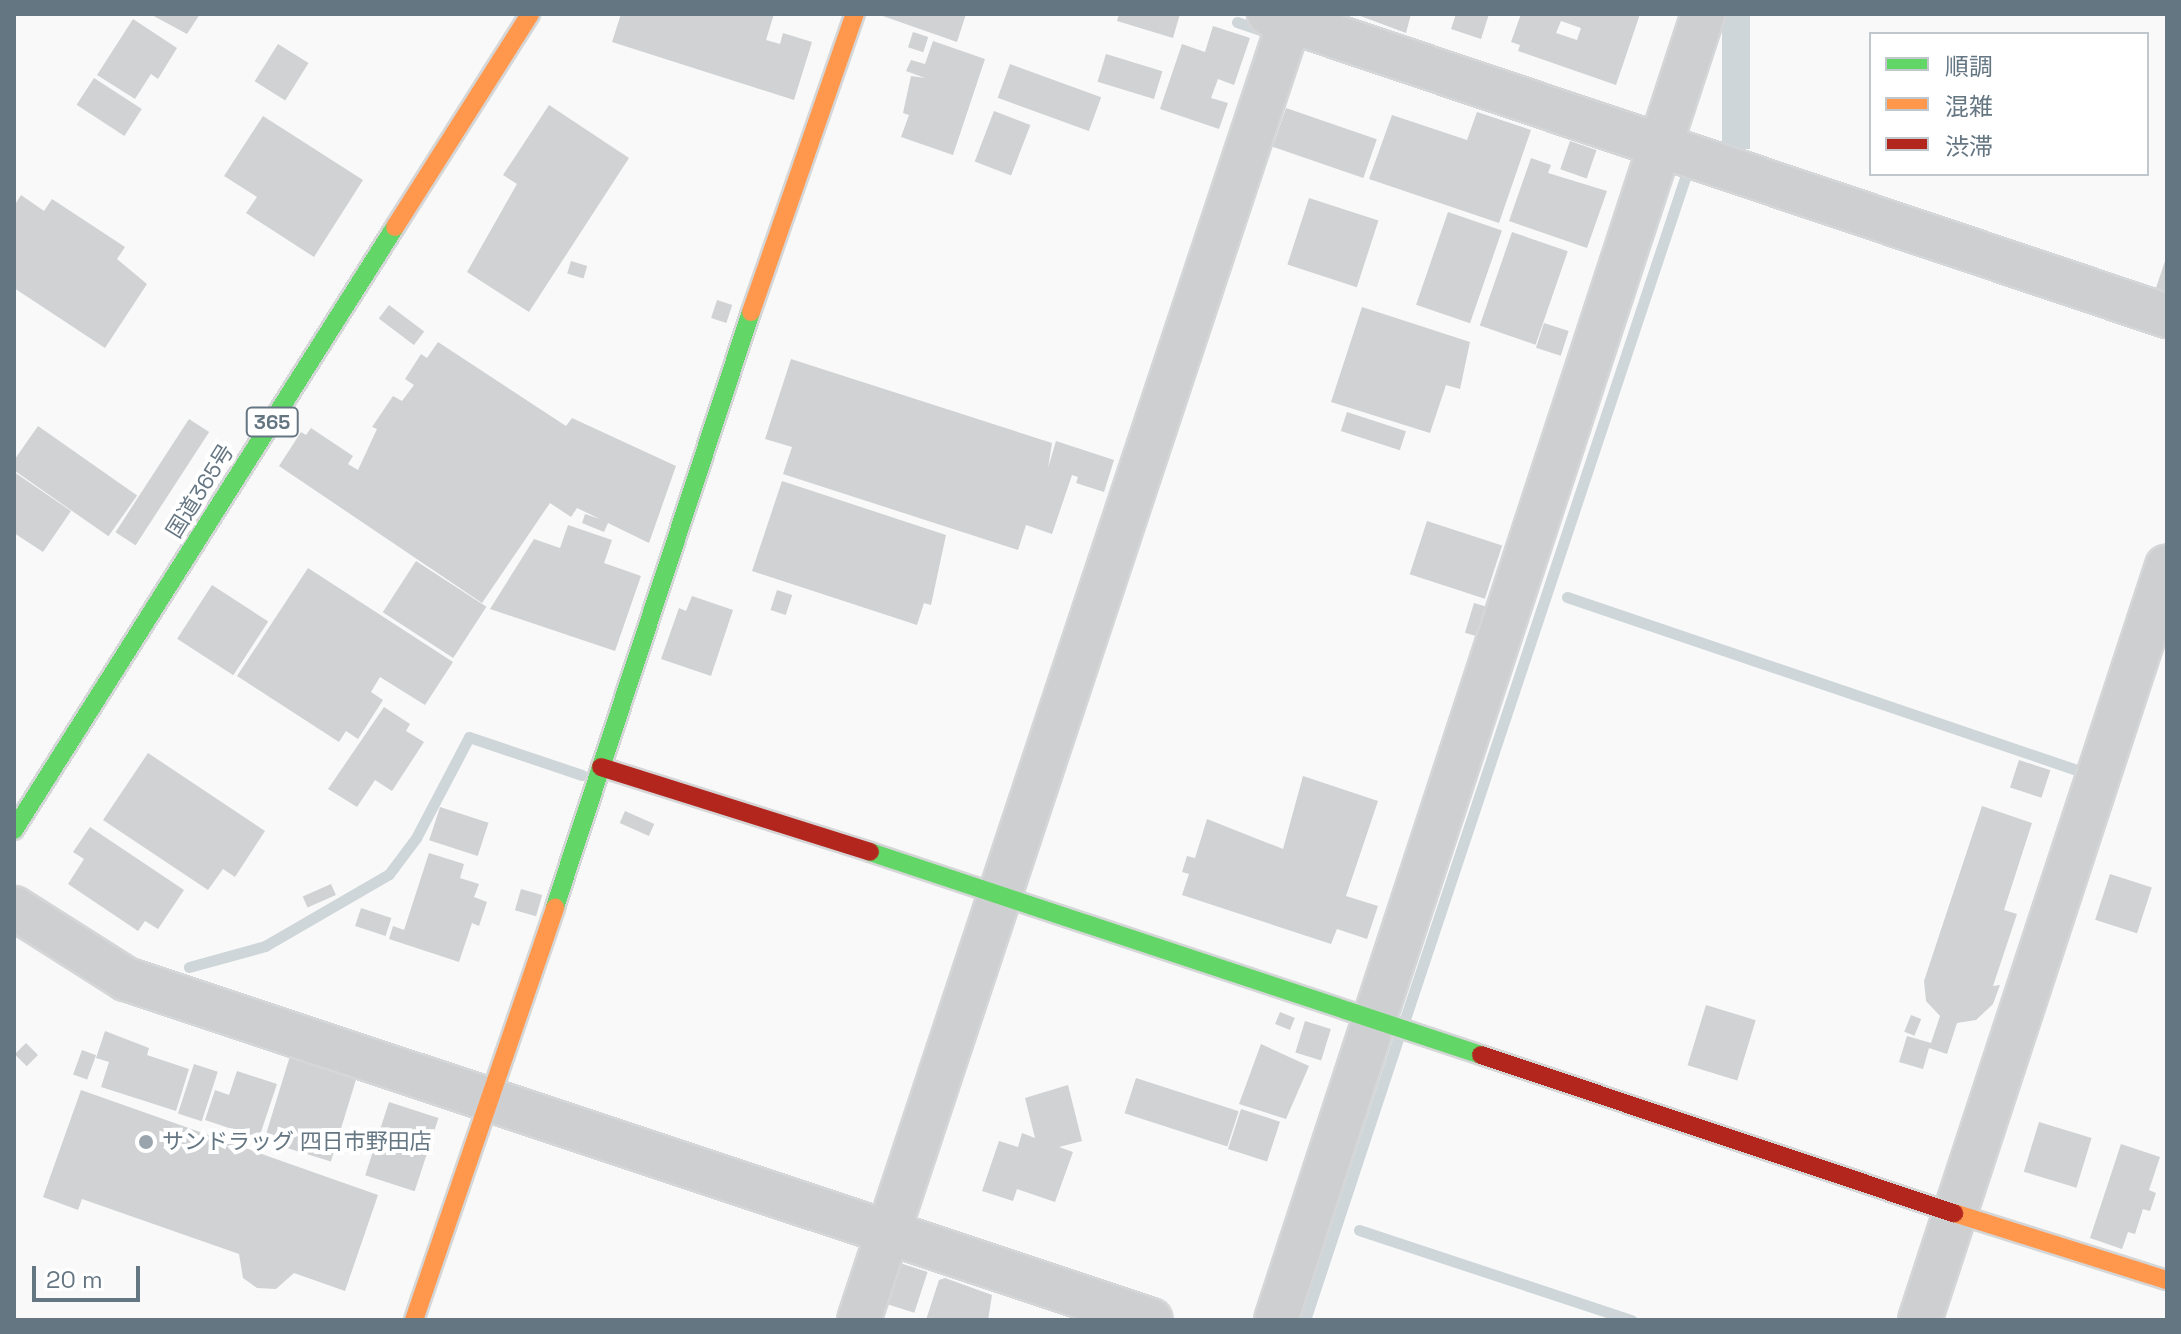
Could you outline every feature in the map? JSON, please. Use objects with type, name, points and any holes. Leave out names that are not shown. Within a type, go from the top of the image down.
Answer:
[{"type":"main road","name":"国道365号","points":[[14,830],[530,14]]},
{"type":"main road","points":[[414,1320],[492,1098],[676,530],[855,14]]},
{"type":"main road","points":[[601,767],[1003,894],[1375,1022],[2167,1280]]},
{"type":"street","points":[[1276,1320],[1665,144],[1703,14]]},
{"type":"street","points":[[859,1320],[1003,894],[1283,16],[2167,316]]},
{"type":"street","points":[[1920,1320],[2153,655],[2167,566]]},
{"type":"street","points":[[14,908],[126,979],[492,1098],[1151,1320]]},
{"type":"shaded area","points":[[1722,14],[1750,14],[1750,149],[1722,149]]},
{"type":"building","points":[[150,14],[200,14],[187,34]]},
{"type":"building","points":[[621,14],[774,14],[766,40],[780,44],[783,33],[812,42],[794,100],[612,42]]},
{"type":"building","points":[[877,14],[966,14],[957,42]]},
{"type":"building","points":[[1119,14],[1180,14],[1173,38],[1117,21]]},
{"type":"building","points":[[1355,14],[1411,14],[1406,33]]},
{"type":"building","points":[[1456,14],[1489,14],[1481,39],[1451,29]]},
{"type":"building","points":[[1521,14],[1640,14],[1616,85],[1518,51],[1520,45],[1511,42]],"holes":[[[1561,21],[1581,28],[1577,40],[1556,33]]]},
{"type":"building","points":[[133,19],[177,48],[158,79],[151,74],[135,99],[97,75]]},
{"type":"building","points":[[1213,26],[1250,38],[1234,85],[1218,79],[1211,98],[1228,103],[1219,129],[1160,109],[1182,44],[1205,52]]},
{"type":"building","points":[[913,32],[928,37],[923,52],[908,47]]},
{"type":"building","points":[[933,41],[985,59],[953,155],[901,137],[909,115],[903,113],[911,76],[925,78],[906,71],[911,60],[925,64]]},
{"type":"building","points":[[278,44],[309,63],[285,100],[255,81]]},
{"type":"building","points":[[1106,54],[1162,71],[1154,99],[1098,82]]},
{"type":"building","points":[[1010,64],[1101,97],[1089,131],[998,98]]},
{"type":"building","points":[[94,78],[142,109],[124,136],[77,105]]},
{"type":"building","points":[[549,105],[629,158],[529,312],[467,272],[517,184],[503,175]]},
{"type":"building","points":[[1286,108],[1377,139],[1363,178],[1273,147]]},
{"type":"building","points":[[994,111],[1030,125],[1011,175],[975,161]]},
{"type":"building","points":[[1477,112],[1531,130],[1499,223],[1369,179],[1392,115],[1467,140]]},
{"type":"building","points":[[263,116],[363,180],[314,257],[246,213],[257,197],[224,176]]},
{"type":"building","points":[[1570,141],[1596,150],[1587,178],[1560,169]]},
{"type":"building","points":[[1531,158],[1551,165],[1548,173],[1607,191],[1587,248],[1509,221]]},
{"type":"building","points":[[21,195],[44,211],[52,199],[125,247],[117,259],[147,284],[105,348],[14,288],[14,206]]},
{"type":"building","points":[[1309,198],[1378,221],[1357,287],[1287,265]]},
{"type":"building","points":[[1448,212],[1502,231],[1470,323],[1416,305]]},
{"type":"building","points":[[1512,232],[1568,251],[1536,345],[1480,326]]},
{"type":"building","points":[[2167,255],[2167,295],[2155,291]]},
{"type":"building","points":[[571,261],[587,266],[583,278],[567,273]]},
{"type":"building","points":[[717,300],[732,305],[726,323],[711,318]]},
{"type":"building","points":[[389,305],[424,331],[414,345],[379,319]]},
{"type":"building","points":[[1362,307],[1470,342],[1460,389],[1446,385],[1430,433],[1331,402]]},
{"type":"building","points":[[1544,323],[1569,331],[1561,356],[1536,348]]},
{"type":"building","points":[[438,342],[566,426],[572,418],[676,466],[649,543],[608,523],[604,532],[582,523],[585,514],[600,519],[577,508],[571,517],[550,503],[482,603],[279,466],[301,432],[306,435],[311,428],[353,456],[348,464],[358,470],[377,429],[372,427],[393,396],[402,401],[414,385],[405,379],[421,354],[427,358]]},
{"type":"building","points":[[791,359],[1052,443],[1048,468],[1056,441],[1114,460],[1104,492],[1076,483],[1078,477],[1072,475],[1052,534],[1026,525],[1018,550],[783,474],[792,447],[765,439]]},
{"type":"building","points":[[1347,412],[1406,431],[1400,450],[1341,431]]},
{"type":"building","points":[[189,419],[209,432],[136,545],[115,532]]},
{"type":"building","points":[[38,426],[137,495],[108,536],[14,470],[14,460]]},
{"type":"building","points":[[14,472],[71,511],[43,552],[14,533]]},
{"type":"building","points":[[782,481],[946,535],[931,605],[924,603],[917,625],[752,571]]},
{"type":"building","points":[[1427,521],[1502,545],[1485,599],[1410,574]]},
{"type":"building","points":[[568,525],[612,540],[604,563],[641,576],[615,651],[490,609],[534,539],[560,548]]},
{"type":"building","points":[[416,561],[486,607],[453,658],[383,612]]},
{"type":"building","points":[[308,568],[453,662],[425,705],[380,677],[371,692],[383,700],[358,739],[346,731],[339,742],[237,676]]},
{"type":"building","points":[[212,585],[268,621],[233,675],[177,639]]},
{"type":"building","points":[[777,590],[792,595],[786,615],[771,610]]},
{"type":"building","points":[[692,596],[733,610],[711,676],[661,659],[679,608],[686,611]]},
{"type":"building","points":[[1474,603],[1487,607],[1478,637],[1465,633]]},
{"type":"building","points":[[384,707],[410,724],[406,731],[424,742],[392,791],[375,780],[357,807],[328,789]]},
{"type":"building","points":[[148,753],[265,831],[235,877],[223,869],[208,890],[103,820]]},
{"type":"building","points":[[2019,760],[2050,770],[2041,798],[2010,788]]},
{"type":"building","points":[[1303,776],[1378,801],[1346,896],[1378,906],[1367,939],[1337,929],[1331,944],[1182,895],[1189,874],[1182,872],[1187,856],[1195,858],[1207,819],[1283,849]]},
{"type":"building","points":[[1982,806],[2032,823],[2004,910],[2017,914],[1993,986],[2000,985],[1993,1004],[1976,1020],[1957,1023],[1947,1054],[1929,1048],[1923,1069],[1899,1062],[1907,1036],[1931,1043],[1940,1016],[1926,1001],[1924,981]]},
{"type":"building","points":[[440,807],[489,823],[478,856],[429,840]]},
{"type":"building","points":[[625,811],[654,824],[649,836],[620,823]]},
{"type":"building","points":[[90,827],[184,890],[158,929],[145,921],[138,931],[68,884],[84,859],[73,852]]},
{"type":"building","points":[[429,853],[464,864],[460,878],[479,884],[474,897],[487,902],[479,926],[472,923],[459,962],[389,939],[393,926],[404,930]]},
{"type":"building","points":[[2110,874],[2152,888],[2137,933],[2095,920]]},
{"type":"building","points":[[331,884],[336,895],[308,908],[303,897]]},
{"type":"building","points":[[521,889],[542,895],[536,916],[515,910]]},
{"type":"building","points":[[361,908],[391,918],[386,936],[355,926]]},
{"type":"building","points":[[1706,1005],[1756,1020],[1737,1080],[1688,1065]]},
{"type":"building","points":[[1280,1012],[1295,1018],[1290,1030],[1275,1024]]},
{"type":"building","points":[[1911,1015],[1921,1019],[1914,1036],[1904,1032]]},
{"type":"building","points":[[1305,1021],[1331,1029],[1321,1060],[1295,1053]]},
{"type":"building","points":[[105,1031],[149,1048],[147,1055],[189,1069],[176,1111],[101,1087],[109,1062],[96,1058]]},
{"type":"building","points":[[26,1043],[38,1055],[27,1066],[15,1054]]},
{"type":"building","points":[[1261,1044],[1309,1066],[1286,1119],[1239,1104]]},
{"type":"building","points":[[82,1050],[96,1055],[87,1080],[73,1074]]},
{"type":"building","points":[[290,1056],[357,1076],[331,1162],[264,1141]]},
{"type":"building","points":[[194,1064],[218,1072],[202,1121],[178,1113]]},
{"type":"building","points":[[237,1071],[277,1084],[259,1138],[205,1120],[215,1090],[229,1095]]},
{"type":"building","points":[[1136,1078],[1239,1111],[1227,1147],[1125,1113]]},
{"type":"building","points":[[1068,1085],[1082,1141],[1059,1147],[1073,1152],[1055,1202],[1017,1189],[1013,1201],[982,1191],[999,1141],[1018,1147],[1022,1133],[1035,1138],[1025,1098]]},
{"type":"building","name":"サンドラッグ 四日市野田店","points":[[81,1090],[378,1195],[345,1291],[294,1273],[276,1289],[257,1288],[243,1278],[239,1254],[82,1199],[78,1210],[43,1197]]},
{"type":"building","points":[[389,1102],[438,1118],[415,1191],[365,1175]]},
{"type":"building","points":[[1241,1109],[1280,1122],[1267,1162],[1228,1149]]},
{"type":"building","points":[[2039,1122],[2092,1138],[2076,1188],[2024,1172]]},
{"type":"building","points":[[2121,1144],[2160,1157],[2149,1190],[2156,1193],[2150,1211],[2143,1209],[2135,1234],[2128,1232],[2122,1249],[2090,1238]]},
{"type":"building","points":[[900,1263],[928,1272],[914,1313],[887,1304]]},
{"type":"building","points":[[945,1278],[992,1295],[988,1320],[926,1320],[939,1280]]},
{"type":"waterway","points":[[1237,22],[1263,31]]},
{"type":"waterway","points":[[1405,1019],[1690,163]]},
{"type":"waterway","points":[[1567,597],[2077,770]]},
{"type":"waterway","points":[[189,967],[265,946],[389,874],[416,838],[469,737],[582,775]]},
{"type":"waterway","points":[[1305,1320],[1399,1035]]},
{"type":"waterway","points":[[1359,1230],[1631,1320]]},
{"type":"traffic: fast","points":[[14,830],[395,227]]},
{"type":"traffic: fast","points":[[555,907],[751,312]]},
{"type":"traffic: fast","points":[[870,852],[1481,1055]]},
{"type":"traffic: slow","points":[[395,227],[530,14]]},
{"type":"traffic: slow","points":[[751,312],[855,14]]},
{"type":"traffic: slow","points":[[414,1320],[555,907]]},
{"type":"traffic: slow","points":[[1954,1213],[2167,1280]]},
{"type":"traffic: jam","points":[[601,767],[870,852]]},
{"type":"traffic: jam","points":[[1481,1055],[1954,1213]]},
{"type":"place","name":"サンドラッグ 四日市野田店","points":[[146,1142]]}]
